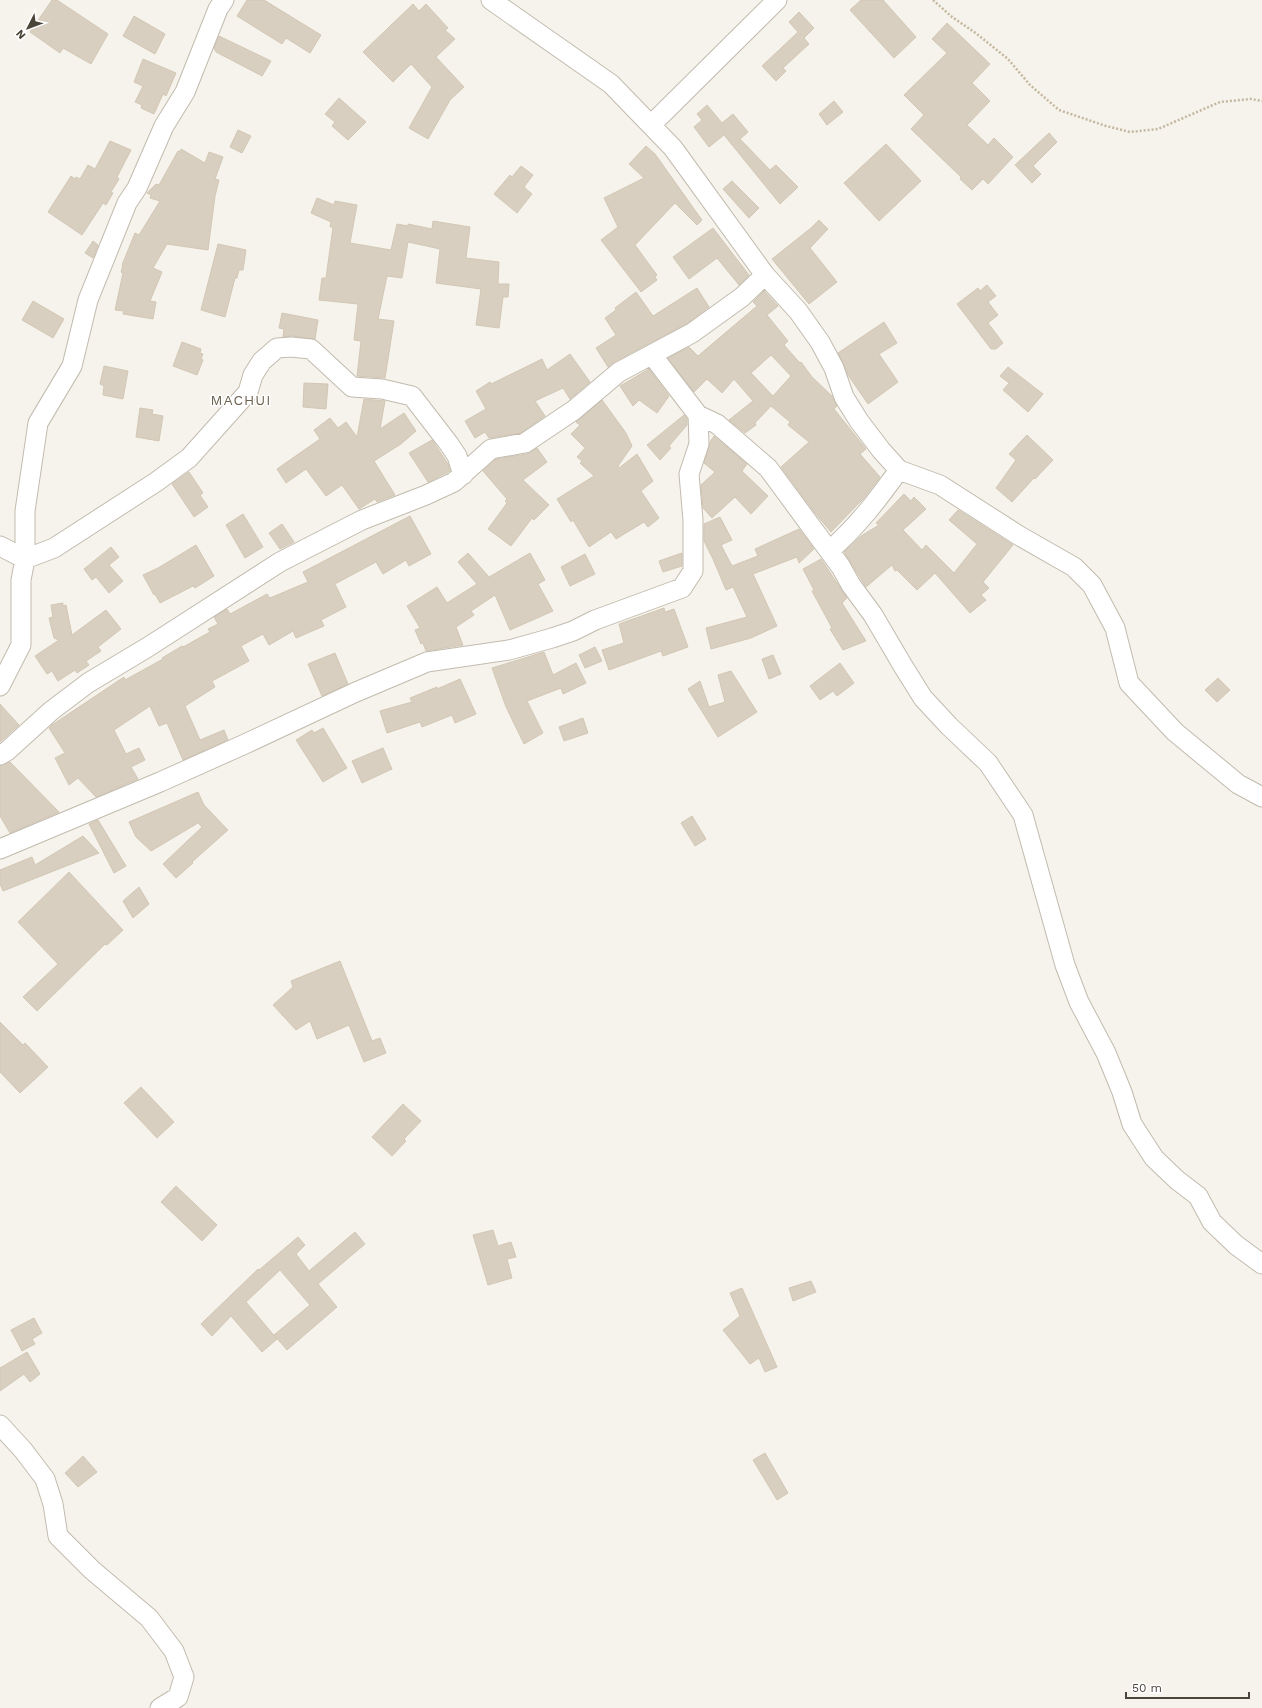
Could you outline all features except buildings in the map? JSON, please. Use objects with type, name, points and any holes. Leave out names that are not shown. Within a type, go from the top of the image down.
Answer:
[{"type":"street","points":[[0,686],[21,645],[21,580],[25,559],[25,510],[38,423],[72,366],[88,300],[127,203],[137,188],[164,126],[185,92],[218,9],[224,0]]},
{"type":"street","points":[[491,0],[611,84],[673,148],[766,275],[807,323],[834,368],[844,397],[859,421],[881,450],[900,470],[940,485],[1018,535],[1074,567],[1092,585],[1115,628],[1129,683],[1175,732],[1238,784],[1262,797]]},
{"type":"street","points":[[651,125],[777,0]]},
{"type":"street","points":[[0,755],[7,751],[51,711],[88,683],[148,647],[280,562],[362,520],[426,495],[454,482],[491,449],[525,443],[574,410],[619,372],[692,333],[742,297],[766,275]]},
{"type":"street","points":[[0,546],[25,559],[54,548],[156,482],[189,458],[248,392],[253,375],[262,361],[277,348],[291,347],[311,349],[352,387],[382,389],[412,396],[457,456],[463,474]]},
{"type":"street","points":[[652,355],[698,415],[717,424],[768,468],[873,615],[923,698],[949,726],[988,763],[1023,815],[1065,965],[1079,1002],[1106,1053],[1122,1092],[1132,1124],[1154,1158],[1177,1180],[1198,1196],[1212,1222],[1236,1245],[1262,1264]]},
{"type":"street","points":[[0,849],[160,782],[356,692],[427,662],[509,650],[552,638],[573,631],[595,620],[682,588],[693,571],[693,520],[689,474],[699,444],[698,415]]},
{"type":"street","points":[[828,551],[846,536],[867,514],[900,470]]},
{"type":"street","points":[[0,1425],[23,1450],[45,1479],[53,1504],[58,1536],[92,1570],[149,1618],[174,1651],[184,1677],[178,1697],[160,1708]]},
{"type":"path","points":[[934,0],[952,17],[977,34],[1008,59],[1030,85],[1059,110],[1106,126],[1130,132],[1158,129],[1220,102],[1251,99],[1262,101]]},
{"type":"district","name":"MACHUI","points":[[241,400]]}]
